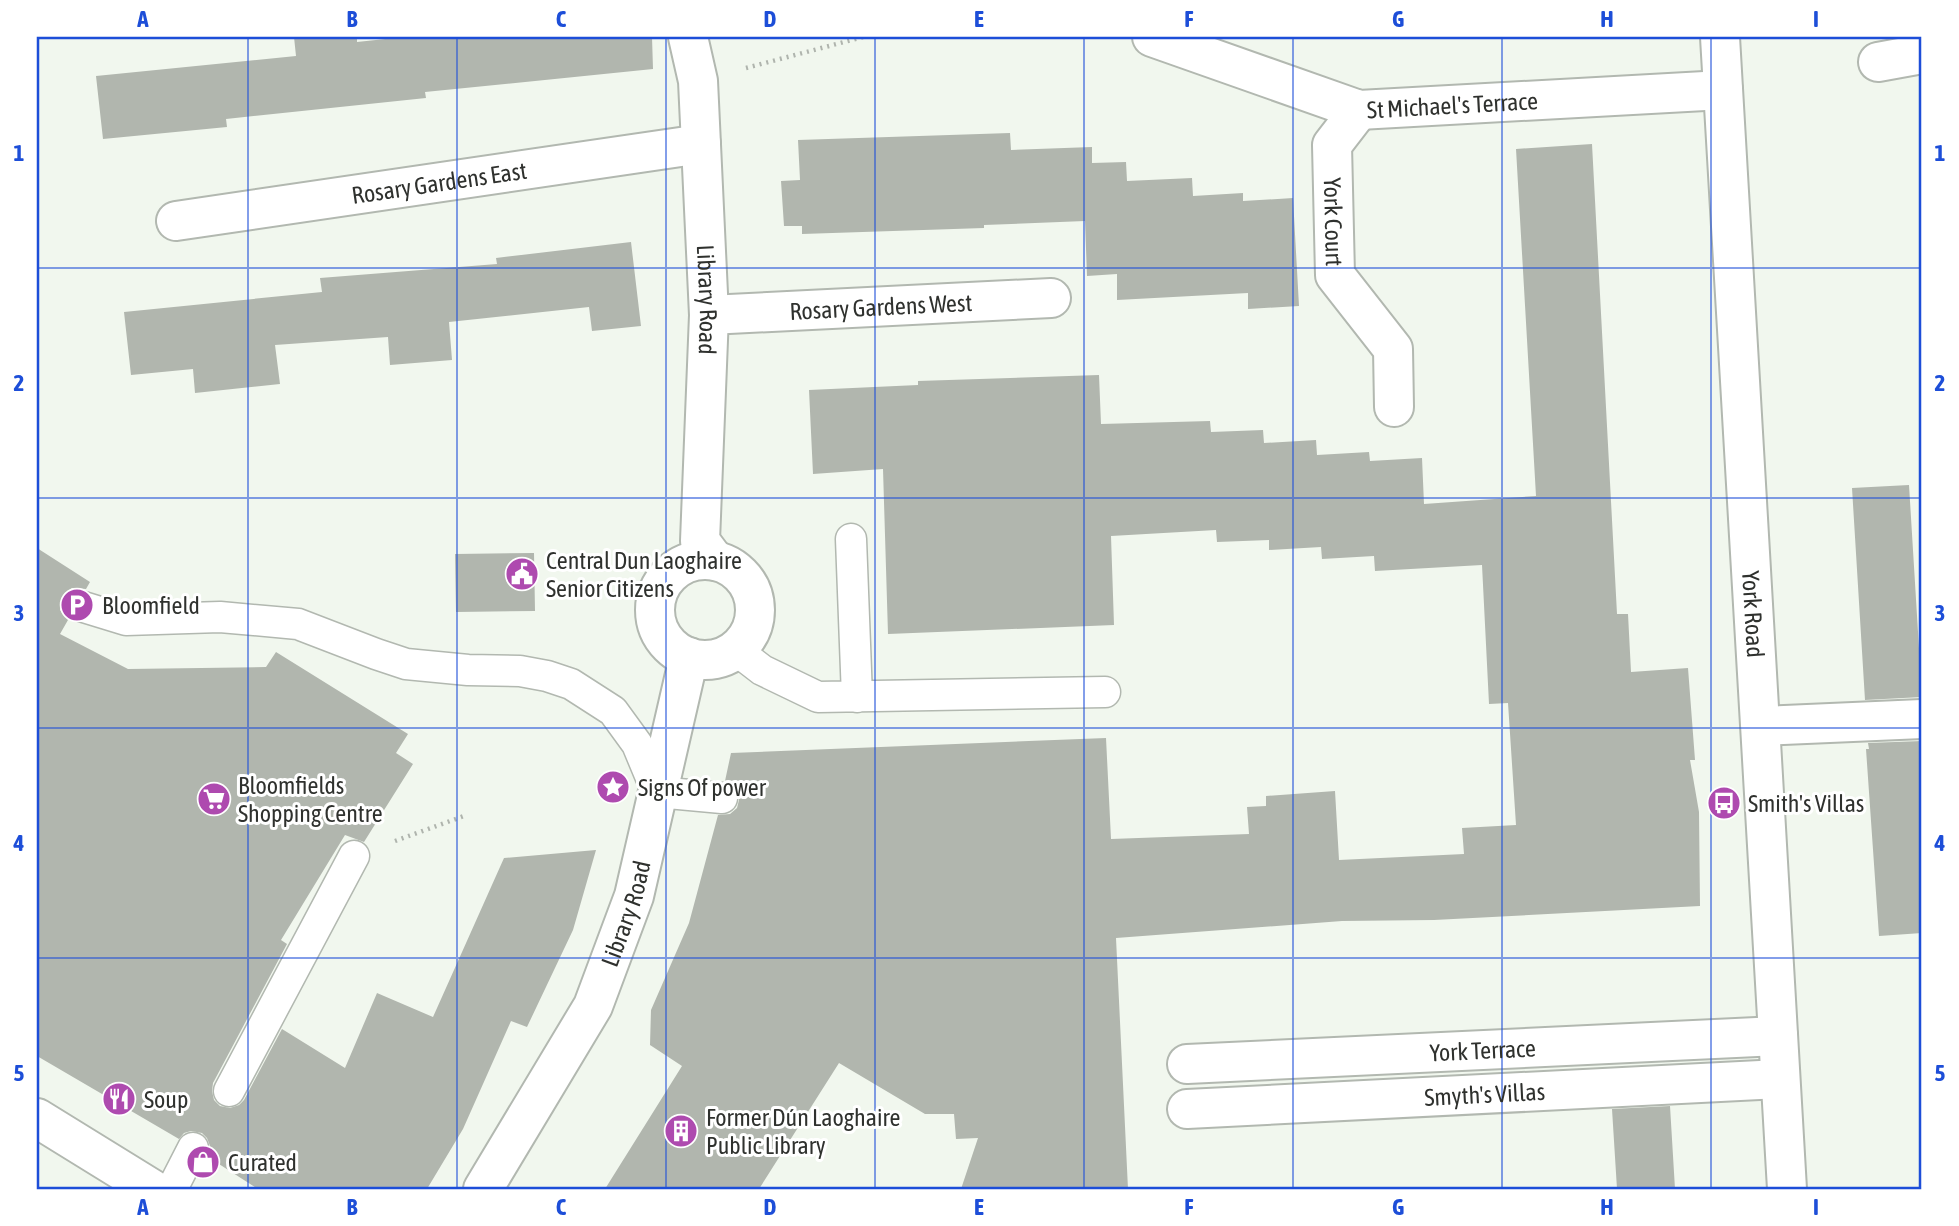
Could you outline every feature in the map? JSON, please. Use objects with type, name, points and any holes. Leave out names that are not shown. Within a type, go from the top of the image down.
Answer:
[{"type":"street","name":"Library Road","points":[[688,37],[698,81],[709,314],[700,541],[715,561]]},
{"type":"street","name":"St Michael's Terrace","points":[[1152,37],[1359,110],[1723,90]]},
{"type":"street","name":"York Road","points":[[1720,37],[1787,1189]]},
{"type":"street","points":[[1878,62],[1922,54]]},
{"type":"street","name":"York Court","points":[[1359,110],[1332,145],[1335,275],[1393,349],[1394,407]]},
{"type":"street","name":"Rosary Gardens East","points":[[176,221],[702,144]]},
{"type":"street","name":"Rosary Gardens West","points":[[709,314],[1051,298]]},
{"type":"street","points":[[698,560],[715,561],[730,566],[743,577],[752,591],[756,607],[754,623],[747,638],[736,650],[721,658],[705,660],[674,650],[663,637],[657,622],[656,606],[660,589],[669,576],[682,566],[698,560]]},
{"type":"street","name":"Library Road","points":[[483,1189],[593,1006],[634,896],[689,657]]},
{"type":"street","points":[[1762,726],[1922,719]]},
{"type":"street","name":"York Terrace","points":[[1187,1065],[1778,1036]]},
{"type":"street","name":"Smyth's Villas","points":[[1187,1109],[1780,1079]]},
{"type":"street","points":[[37,1118],[152,1189]]},
{"type":"street","name":"Library Road","points":[[505,1189],[507,1147]]},
{"type":"lane","points":[[851,539],[857,697]]},
{"type":"lane","points":[[77,605],[126,620],[220,617],[298,624],[406,663],[468,670],[520,671],[547,676],[571,684],[612,711],[637,744],[657,792],[722,798]]},
{"type":"lane","points":[[736,650],[762,670],[818,697],[1105,692]]},
{"type":"lane","points":[[229,1091],[354,856]]},
{"type":"lane","points":[[172,1189],[193,1147]]},
{"type":"path","points":[[698,81],[863,37]]},
{"type":"path","points":[[354,856],[464,816]]},
{"type":"building","points":[[294,37],[357,37],[357,42],[404,37],[652,37],[653,69],[425,92],[426,98],[226,119],[227,127],[103,139],[96,76],[296,56]]},
{"type":"building","points":[[1010,133],[1011,150],[1092,147],[1092,163],[1126,162],[1127,181],[1192,178],[1193,196],[1243,193],[1243,201],[1293,198],[1299,306],[1248,309],[1248,293],[1117,300],[1117,274],[1087,276],[1085,221],[984,225],[984,228],[802,234],[802,226],[784,226],[781,181],[800,180],[798,140]]},
{"type":"building","points":[[1592,144],[1617,614],[1628,614],[1631,672],[1688,668],[1695,760],[1690,760],[1699,812],[1700,906],[1434,920],[1342,921],[1116,938],[1128,1189],[961,1189],[978,1138],[956,1139],[954,1114],[925,1114],[839,1063],[759,1189],[605,1189],[682,1066],[650,1045],[651,1010],[689,923],[718,815],[730,814],[737,808],[738,790],[725,781],[731,753],[1106,738],[1111,839],[1249,834],[1247,807],[1266,806],[1266,796],[1335,791],[1339,860],[1464,854],[1462,828],[1516,825],[1508,703],[1489,704],[1482,565],[1375,571],[1374,556],[1322,559],[1321,547],[1269,550],[1269,540],[1217,542],[1216,530],[1111,536],[1114,625],[888,634],[883,469],[813,474],[809,390],[918,385],[918,381],[1099,375],[1101,424],[1210,421],[1211,432],[1263,430],[1264,443],[1316,440],[1317,455],[1369,452],[1370,461],[1422,458],[1424,504],[1536,496],[1516,149]]},
{"type":"building","points":[[631,242],[641,326],[592,331],[589,307],[449,322],[452,360],[390,365],[388,337],[275,345],[280,384],[195,393],[193,369],[131,375],[124,312],[322,292],[320,278],[497,264],[496,258]]},
{"type":"building","points":[[1909,485],[1922,697],[1865,700],[1852,488]]},
{"type":"building","name":"Bloomfields Shopping Centre","points":[[37,548],[90,582],[86,589],[72,588],[61,599],[60,610],[68,620],[60,634],[128,669],[266,667],[276,652],[408,734],[396,753],[413,764],[364,842],[345,835],[281,940],[287,944],[213,1083],[214,1100],[220,1106],[230,1108],[244,1100],[282,1029],[345,1068],[377,993],[433,1017],[504,858],[596,850],[573,930],[527,1027],[511,1021],[463,1129],[427,1189],[258,1189],[208,1157],[210,1146],[202,1133],[191,1131],[184,1133],[179,1139],[37,1056]]},
{"type":"building","points":[[534,553],[535,611],[456,612],[455,554]]},
{"type":"building","points":[[1922,741],[1922,933],[1879,936],[1866,749],[1869,749],[1868,743]]},
{"type":"building","points":[[1670,1106],[1675,1189],[1617,1189],[1612,1109]]},
{"type":"place","name":"Central Dun Laoghaire Senior Citizens","points":[[522,574]]},
{"type":"place","name":"Bloomfield","points":[[77,605]]},
{"type":"place","name":"Signs Of power","points":[[613,787]]},
{"type":"place","name":"Bloomfields Shopping Centre","points":[[214,799]]},
{"type":"place","name":"Smith's Villas","points":[[1724,803]]},
{"type":"place","name":"Soup","points":[[119,1099]]},
{"type":"place","name":"Former Dún Laoghaire Public Library","points":[[681,1131]]},
{"type":"place","name":"Curated","points":[[203,1162]]}]
